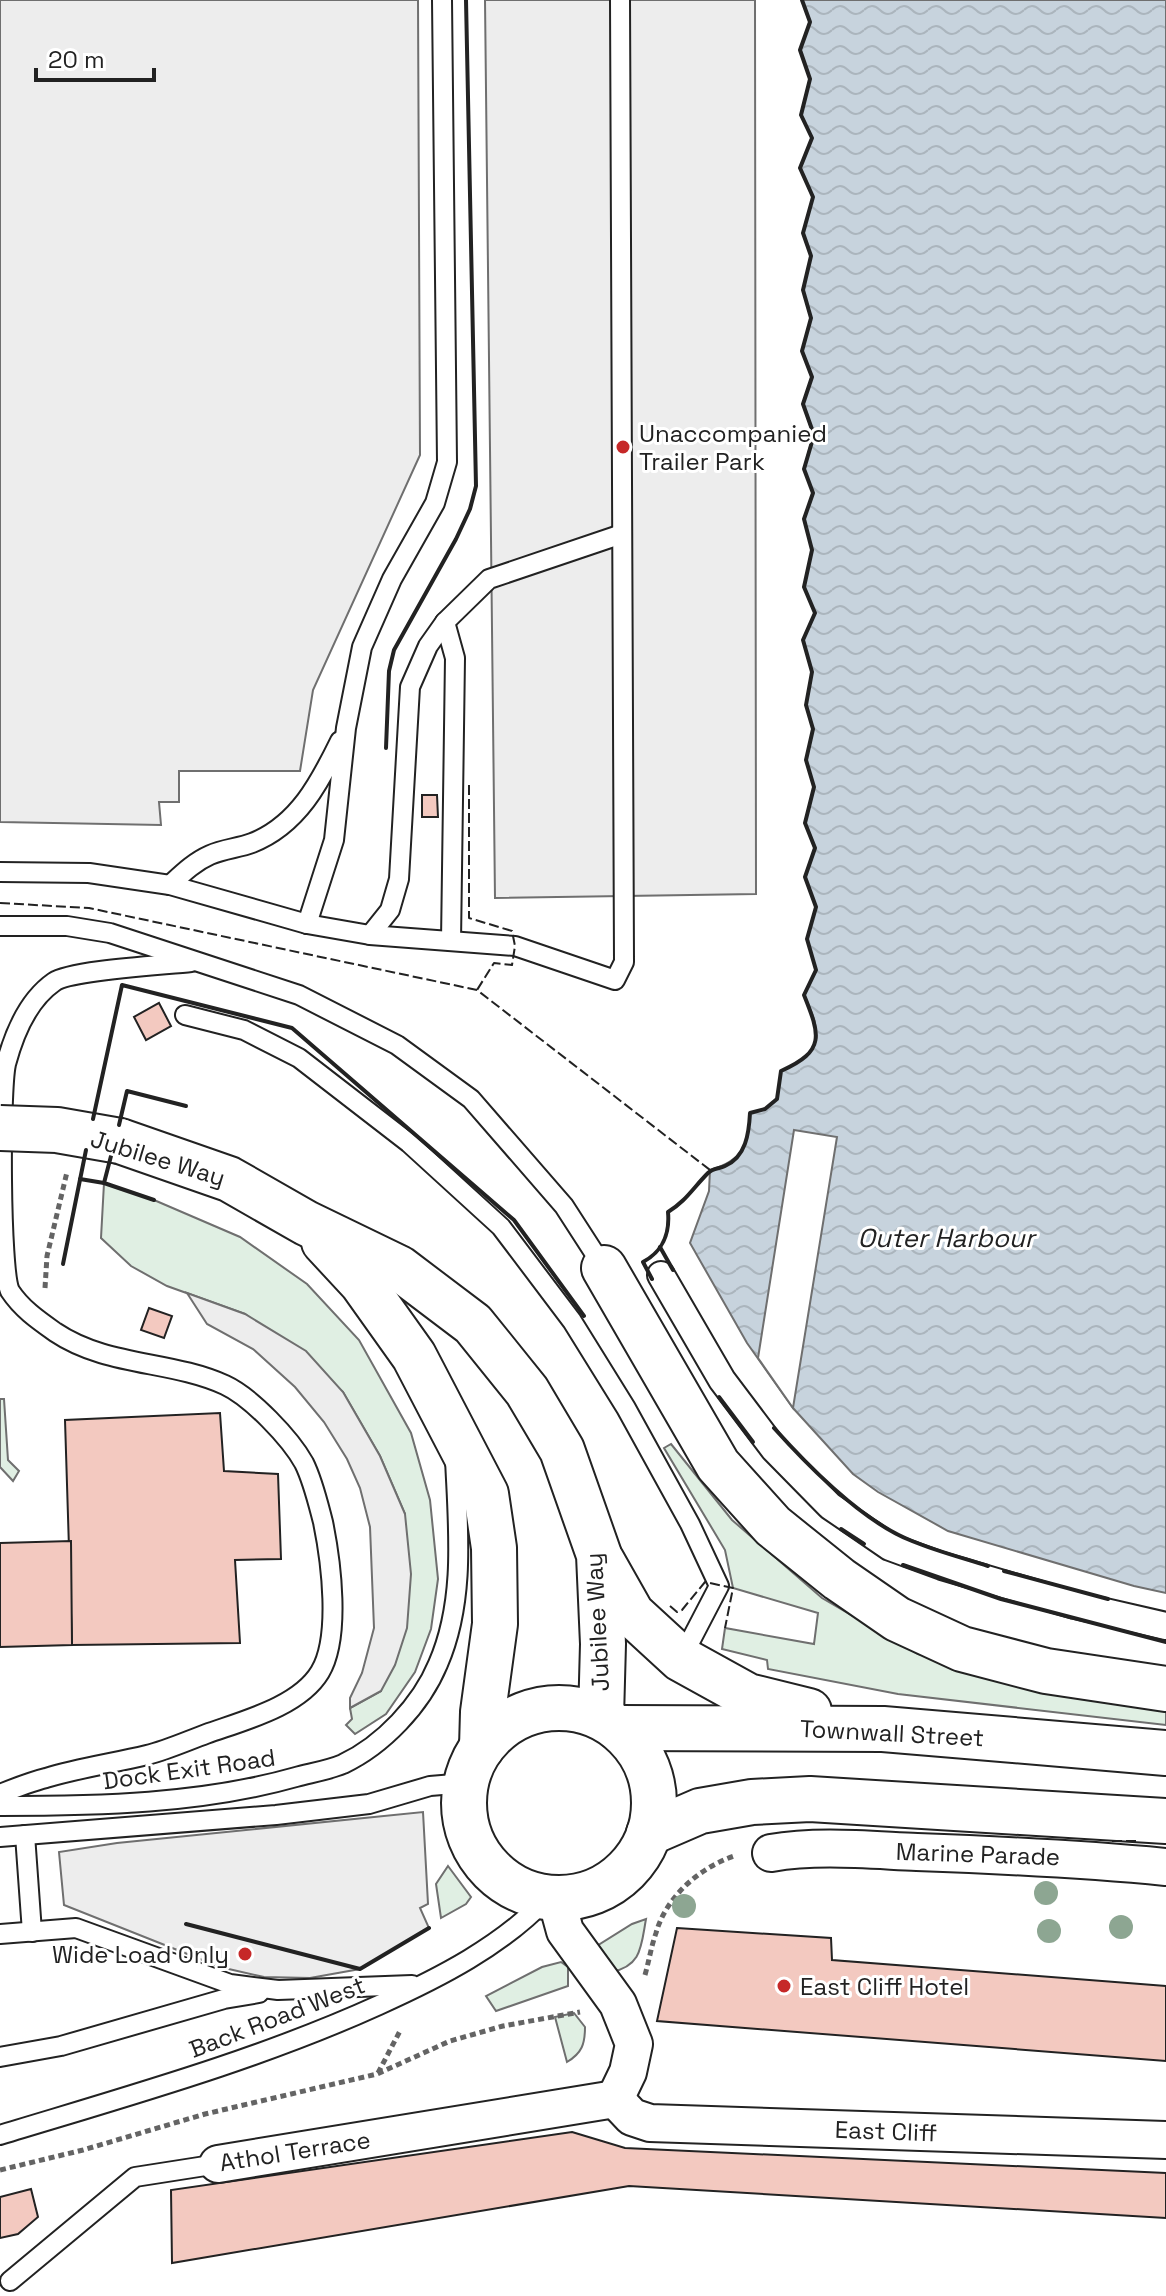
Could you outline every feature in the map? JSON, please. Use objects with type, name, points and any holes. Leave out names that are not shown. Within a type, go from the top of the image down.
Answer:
[{"type":"highway","name":"Jubilee Way","points":[[0,1128],[57,1130],[120,1141],[229,1179],[306,1223],[399,1268],[473,1324],[527,1391],[562,1450],[599,1555],[609,1723]]},
{"type":"highway","name":"Jubilee Way","points":[[306,1223],[362,1283],[414,1356],[486,1494],[494,1548],[495,1624],[474,1765]]},
{"type":"highway","points":[[604,1268],[718,1465],[773,1526],[839,1579],[897,1619],[962,1649],[1046,1671],[1166,1689]]},
{"type":"highway","points":[[599,1555],[632,1614],[681,1659],[748,1696],[883,1729]]},
{"type":"highway","points":[[548,1708],[575,1710],[609,1723],[634,1745],[646,1766],[653,1787],[649,1833],[638,1855],[599,1890],[580,1897],[552,1898],[525,1891],[506,1882],[485,1862],[471,1838],[464,1811],[474,1765],[500,1728],[523,1715],[548,1708]]},
{"type":"highway","name":"Townwall Street","points":[[609,1723],[883,1729],[1166,1753]]},
{"type":"highway","points":[[649,1833],[700,1811],[752,1802],[810,1799],[1166,1821]]},
{"type":"street","points":[[661,1275],[722,1380],[774,1449],[830,1506],[890,1547],[942,1566],[1075,1605],[1166,1626]]},
{"type":"street","name":"Marine Parade","points":[[880,1803],[880,1851]]},
{"type":"street","name":"Marine Parade","points":[[1071,1814],[1077,1858]]},
{"type":"street","name":"Marine Parade","points":[[771,1853],[788,1850],[880,1851],[1077,1858],[1166,1867]]},
{"type":"street","points":[[552,1898],[565,1931],[618,2004],[631,2034],[634,2044],[628,2072],[615,2099]]},
{"type":"street","name":"East Cliff","points":[[615,2099],[632,2117],[650,2123],[1166,2140]]},
{"type":"street","name":"Athol Terrace","points":[[218,2164],[615,2099]]},
{"type":"lane","points":[[307,924],[334,840],[346,728],[362,647],[392,579],[435,503],[447,462],[442,0]]},
{"type":"lane","points":[[0,872],[89,873],[170,885],[307,924],[370,935],[515,946],[615,980],[624,962],[620,0]]},
{"type":"lane","points":[[370,935],[390,910],[399,879],[410,687],[428,646],[445,622],[489,579],[622,534]]},
{"type":"lane","points":[[445,622],[455,658],[451,941]]},
{"type":"lane","points":[[170,885],[189,867],[211,855],[253,843],[275,832],[312,795],[346,728]]},
{"type":"lane","points":[[0,926],[67,926],[110,933],[299,995],[397,1045],[471,1099],[564,1206],[604,1268]]},
{"type":"lane","points":[[0,1794],[45,1778],[151,1754],[276,1708],[311,1685],[322,1670],[328,1650],[332,1602],[330,1558],[313,1489],[304,1463],[261,1412],[229,1387],[183,1369],[131,1363],[86,1350],[42,1325],[6,1287],[0,1245],[3,1076],[11,1045],[26,1012],[56,980],[191,962]]},
{"type":"lane","points":[[185,1015],[244,1030],[299,1058],[409,1143],[501,1227],[572,1321],[626,1408],[683,1511],[719,1586],[681,1659]]},
{"type":"lane","name":"Dock Exit Road","points":[[0,1806],[99,1806],[255,1789],[341,1765],[391,1730],[422,1693],[439,1664],[455,1608],[459,1548],[454,1433]]},
{"type":"lane","points":[[709,1605],[729,1609]]},
{"type":"lane","name":"Dock Exit Road","points":[[0,1837],[276,1815],[369,1804],[430,1786],[474,1765]]},
{"type":"lane","points":[[25,1835],[32,1932]]},
{"type":"lane","name":"Back Road West","points":[[0,2135],[310,2036],[423,1985],[525,1921],[552,1898]]},
{"type":"lane","points":[[0,1934],[76,1928],[230,1984],[278,1990]]},
{"type":"lane","points":[[0,2057],[61,2046],[224,1999],[278,1990],[423,1985]]},
{"type":"lane","name":"Athol Terrace","points":[[10,2281],[135,2177],[218,2164]]},
{"type":"path","points":[[42,1325],[47,1256],[67,1169]]},
{"type":"path","points":[[642,1983],[656,1929],[675,1895],[720,1861],[741,1854],[771,1853]]},
{"type":"path","points":[[0,2170],[83,2150],[205,2114],[377,2074],[450,2041],[503,2026],[590,2010]]},
{"type":"green space","points":[[104,1183],[154,1200],[240,1237],[307,1284],[359,1340],[411,1433],[430,1500],[438,1579],[431,1629],[415,1672],[386,1714],[355,1734],[346,1725],[352,1719],[350,1708],[381,1691],[405,1514],[380,1456],[343,1392],[245,1314],[167,1286],[131,1266],[101,1238]]},
{"type":"green space","points":[[0,1399],[4,1399],[8,1460],[19,1471],[13,1481],[0,1467]]},
{"type":"green space","points":[[671,1444],[732,1520],[822,1598],[918,1654],[1078,1692],[1166,1708],[1166,1725],[898,1694],[768,1669],[767,1660],[722,1649],[725,1628],[814,1644],[818,1613],[733,1588],[725,1550],[664,1448]]},
{"type":"green space","points":[[448,1866],[471,1897],[466,1904],[441,1918],[436,1884]]},
{"type":"green space","points":[[646,1919],[641,1946],[634,1960],[611,1972],[592,1949],[632,1924]]},
{"type":"green space","points":[[561,1962],[568,1967],[568,1986],[496,2011],[486,1996],[542,1967]]},
{"type":"green space","points":[[574,2013],[585,2027],[584,2038],[582,2048],[567,2062],[555,2017]]},
{"type":"shaded area","points":[[0,0],[418,0],[420,455],[313,690],[300,771],[179,771],[179,802],[159,802],[161,825],[0,822]]},
{"type":"shaded area","name":"Unaccompanied Trailer Park","points":[[485,0],[755,0],[756,894],[495,898]]},
{"type":"shaded area","points":[[187,1293],[245,1314],[306,1351],[343,1392],[380,1456],[405,1514],[411,1574],[407,1628],[395,1665],[381,1691],[350,1708],[350,1698],[362,1673],[374,1628],[370,1527],[360,1488],[347,1459],[324,1422],[295,1387],[253,1349],[207,1324]]},
{"type":"shaded area","points":[[423,1812],[428,1904],[420,1908],[429,1928],[360,1969],[310,1978],[264,1977],[220,1967],[64,1905],[59,1852],[117,1843]]},
{"type":"water","name":"Outer Harbour","points":[[802,0],[1166,0],[1166,1593],[948,1531],[878,1492],[853,1474],[793,1408],[747,1343],[690,1243],[709,1191],[710,1170],[730,1162],[742,1150],[748,1134],[750,1113],[765,1109],[777,1099],[781,1071],[805,1057],[816,1041],[814,1021],[804,995],[816,970],[807,939],[816,907],[805,877],[815,848],[805,823],[814,787],[806,760],[813,729],[806,705],[812,672],[803,640],[815,613],[804,587],[812,550],[804,519],[813,493],[804,469],[813,435],[803,404],[812,377],[802,351],[811,318],[803,290],[811,256],[803,233],[813,197],[800,168],[812,138],[801,115],[810,79],[800,50],[810,22]]},
{"type":"pier","points":[[794,1130],[837,1137],[793,1408],[758,1358]]},
{"type":"building","points":[[422,795],[437,795],[438,817],[422,817]]},
{"type":"building","points":[[159,1003],[171,1026],[146,1040],[134,1017]]},
{"type":"building","points":[[149,1308],[172,1316],[164,1338],[141,1330]]},
{"type":"building","points":[[220,1413],[224,1471],[278,1474],[281,1559],[235,1560],[240,1643],[72,1645],[65,1420]]},
{"type":"building","points":[[71,1541],[72,1645],[0,1647],[0,1543]]},
{"type":"building","points":[[677,1928],[831,1938],[832,1960],[1166,1986],[1166,2061],[657,2021]]},
{"type":"building","points":[[572,2132],[625,2148],[1166,2173],[1166,2218],[629,2186],[172,2263],[171,2190]]},
{"type":"building","points":[[31,2189],[38,2217],[18,2234],[0,2238],[0,2197]]},
{"type":"fence","points":[[469,785],[469,918],[512,931],[515,946],[512,965],[494,963],[477,990]]},
{"type":"fence","points":[[0,903],[89,908],[477,990],[710,1170]]},
{"type":"fence","points":[[670,1606],[677,1612],[682,1610],[705,1582],[733,1588],[725,1628]]},
{"type":"fence","points":[[1112,1841],[1138,1841]]},
{"type":"wall","points":[[386,748],[389,671],[394,650],[456,539],[470,509],[476,486],[466,0]]},
{"type":"wall","points":[[652,1279],[643,1262],[663,1242],[668,1228],[668,1212],[685,1199],[710,1171],[738,1157],[747,1136],[750,1113],[765,1109],[777,1099],[781,1071],[806,1056],[815,1040],[816,1031],[804,995],[816,970],[807,939],[816,907],[805,877],[815,848],[805,823],[814,787],[806,760],[813,729],[806,705],[812,672],[803,640],[815,613],[804,587],[812,550],[804,519],[813,493],[804,469],[814,435],[803,404],[812,377],[802,351],[811,318],[803,290],[811,256],[803,233],[813,197],[800,168],[812,138],[801,115],[810,79],[800,50],[810,22],[802,0]]},
{"type":"wall","points":[[93,1119],[122,985],[292,1028],[514,1220],[584,1316]]},
{"type":"wall","points":[[119,1125],[127,1091],[186,1106]]},
{"type":"wall","points":[[63,1264],[86,1150]]},
{"type":"wall","points":[[111,1156],[104,1183],[154,1200]]},
{"type":"wall","points":[[80,1179],[104,1183]]},
{"type":"wall","points":[[660,1247],[673,1270]]},
{"type":"wall","points":[[719,1397],[753,1442]]},
{"type":"wall","points":[[774,1428],[820,1476],[875,1521],[912,1541],[988,1566]]},
{"type":"wall","points":[[841,1529],[864,1544]]},
{"type":"wall","points":[[903,1565],[1001,1599],[1166,1642]]},
{"type":"wall","points":[[1004,1571],[1108,1599]]},
{"type":"wall","points":[[186,1924],[360,1969],[429,1928]]},
{"type":"place","name":"Unaccompanied Trailer Park","points":[[623,447]]},
{"type":"place","name":"Wide Load Only","points":[[245,1954]]},
{"type":"place","name":"East Cliff Hotel","points":[[784,1986]]}]
